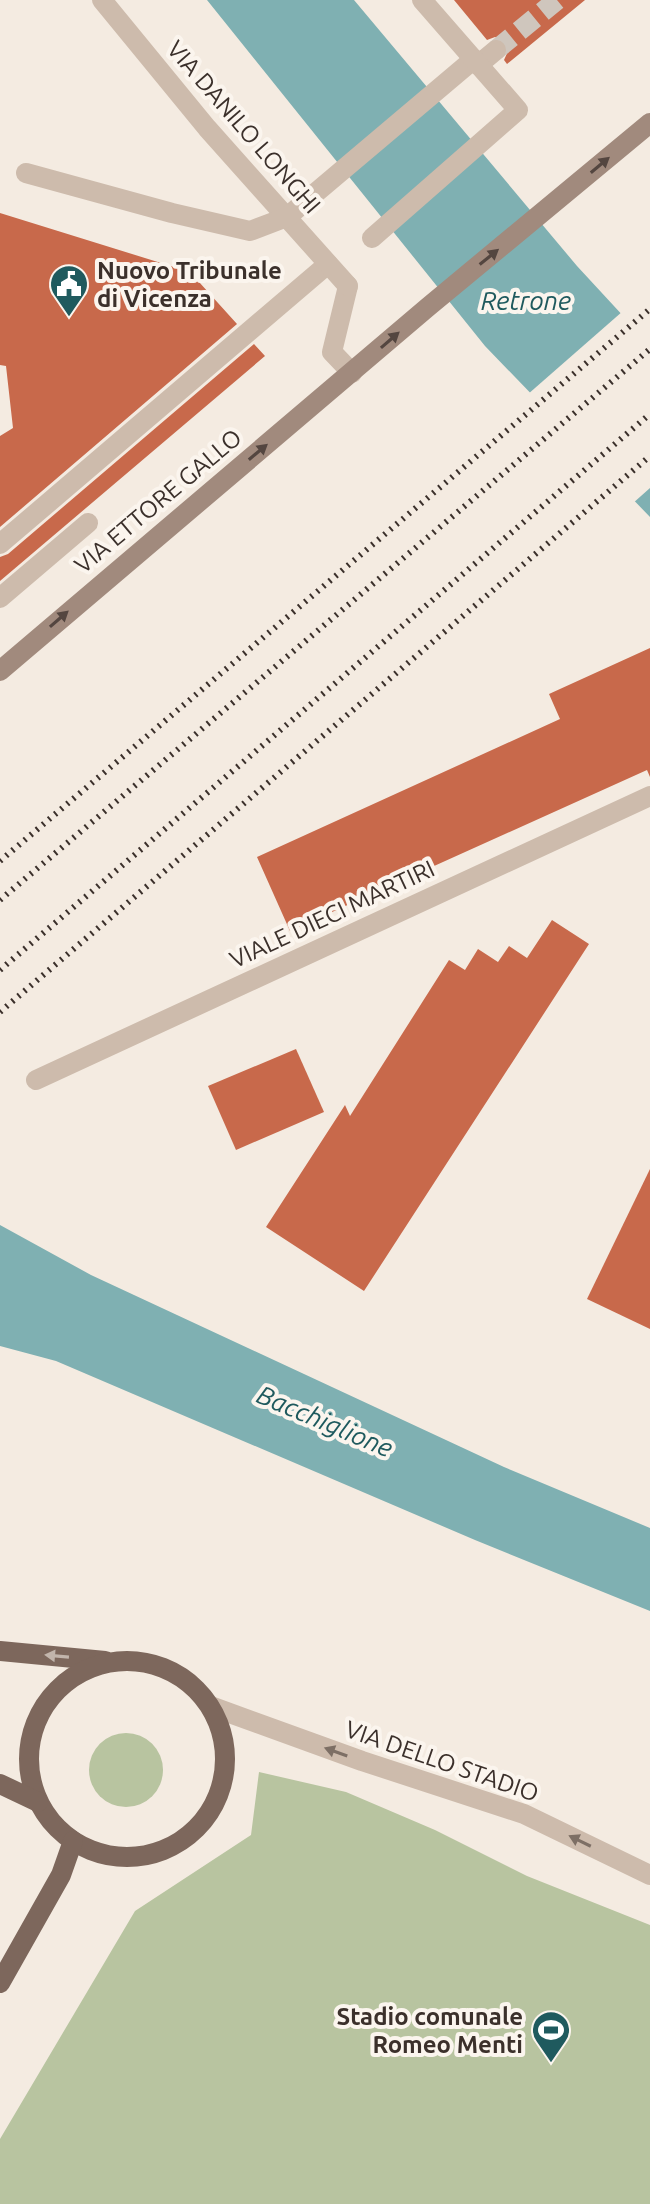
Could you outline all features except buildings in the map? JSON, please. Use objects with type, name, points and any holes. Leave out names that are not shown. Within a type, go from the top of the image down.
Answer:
[{"type":"main road","name":"VIA ETTORE GALLO","points":[[0,671],[428,307],[650,123]]},
{"type":"main road","name":"VIA DELLO STADIO","points":[[0,1651],[141,1661],[168,1669],[192,1684],[213,1707],[222,1730],[226,1758],[222,1786],[211,1812],[192,1833],[169,1848],[142,1856],[113,1856],[86,1849],[73,1841],[44,1813],[33,1787],[29,1759],[32,1731],[44,1706],[62,1684],[86,1669],[113,1661]]},
{"type":"main road","name":"VIA DELLO STADIO","points":[[0,1784],[38,1802]]},
{"type":"main road","points":[[0,1983],[61,1875],[73,1841]]},
{"type":"street","name":"VIA DANILO LONGHI","points":[[102,0],[207,128],[348,286],[332,352],[352,373]]},
{"type":"street","points":[[372,238],[518,110],[422,0]]},
{"type":"street","name":"VIA DANILO LONGHI","points":[[26,173],[250,231],[287,217],[457,73],[496,50]]},
{"type":"street","points":[[0,544],[328,264]]},
{"type":"street","points":[[0,598],[88,523]]},
{"type":"street","name":"VIALE DIECI MARTIRI","points":[[36,1080],[650,796]]},
{"type":"street","name":"VIA DELLO STADIO","points":[[213,1707],[362,1761],[524,1814],[650,1875]]},
{"type":"green space","points":[[119,1733],[133,1733],[147,1739],[157,1749],[163,1770],[157,1791],[147,1801],[133,1807],[119,1807],[105,1801],[95,1791],[89,1777],[89,1763],[95,1749],[105,1739]]},
{"type":"green space","points":[[259,1772],[346,1792],[435,1830],[527,1876],[650,1925],[650,2204],[0,2204],[0,2139],[135,1911],[251,1835]]},
{"type":"water","name":"Retrone","points":[[207,0],[354,0],[577,266],[650,345],[650,517],[485,346]]},
{"type":"water","name":"Bacchiglione","points":[[0,1225],[91,1275],[504,1467],[650,1528],[650,1611],[475,1540],[56,1361],[0,1346]]},
{"type":"pier","points":[[623,311],[650,339],[650,488],[632,504],[527,395]]},
{"type":"tunnel","points":[[496,50],[557,0]]},
{"type":"railway","points":[[0,861],[650,309]]},
{"type":"railway","points":[[0,900],[650,349]]},
{"type":"railway","points":[[0,970],[650,414]]},
{"type":"railway","points":[[0,1012],[650,456]]},
{"type":"place","name":"Nuovo Tribunale di Vicenza","points":[[69,318]]},
{"type":"place","name":"Stadio comunale Romeo Menti","points":[[551,2064]]}]
